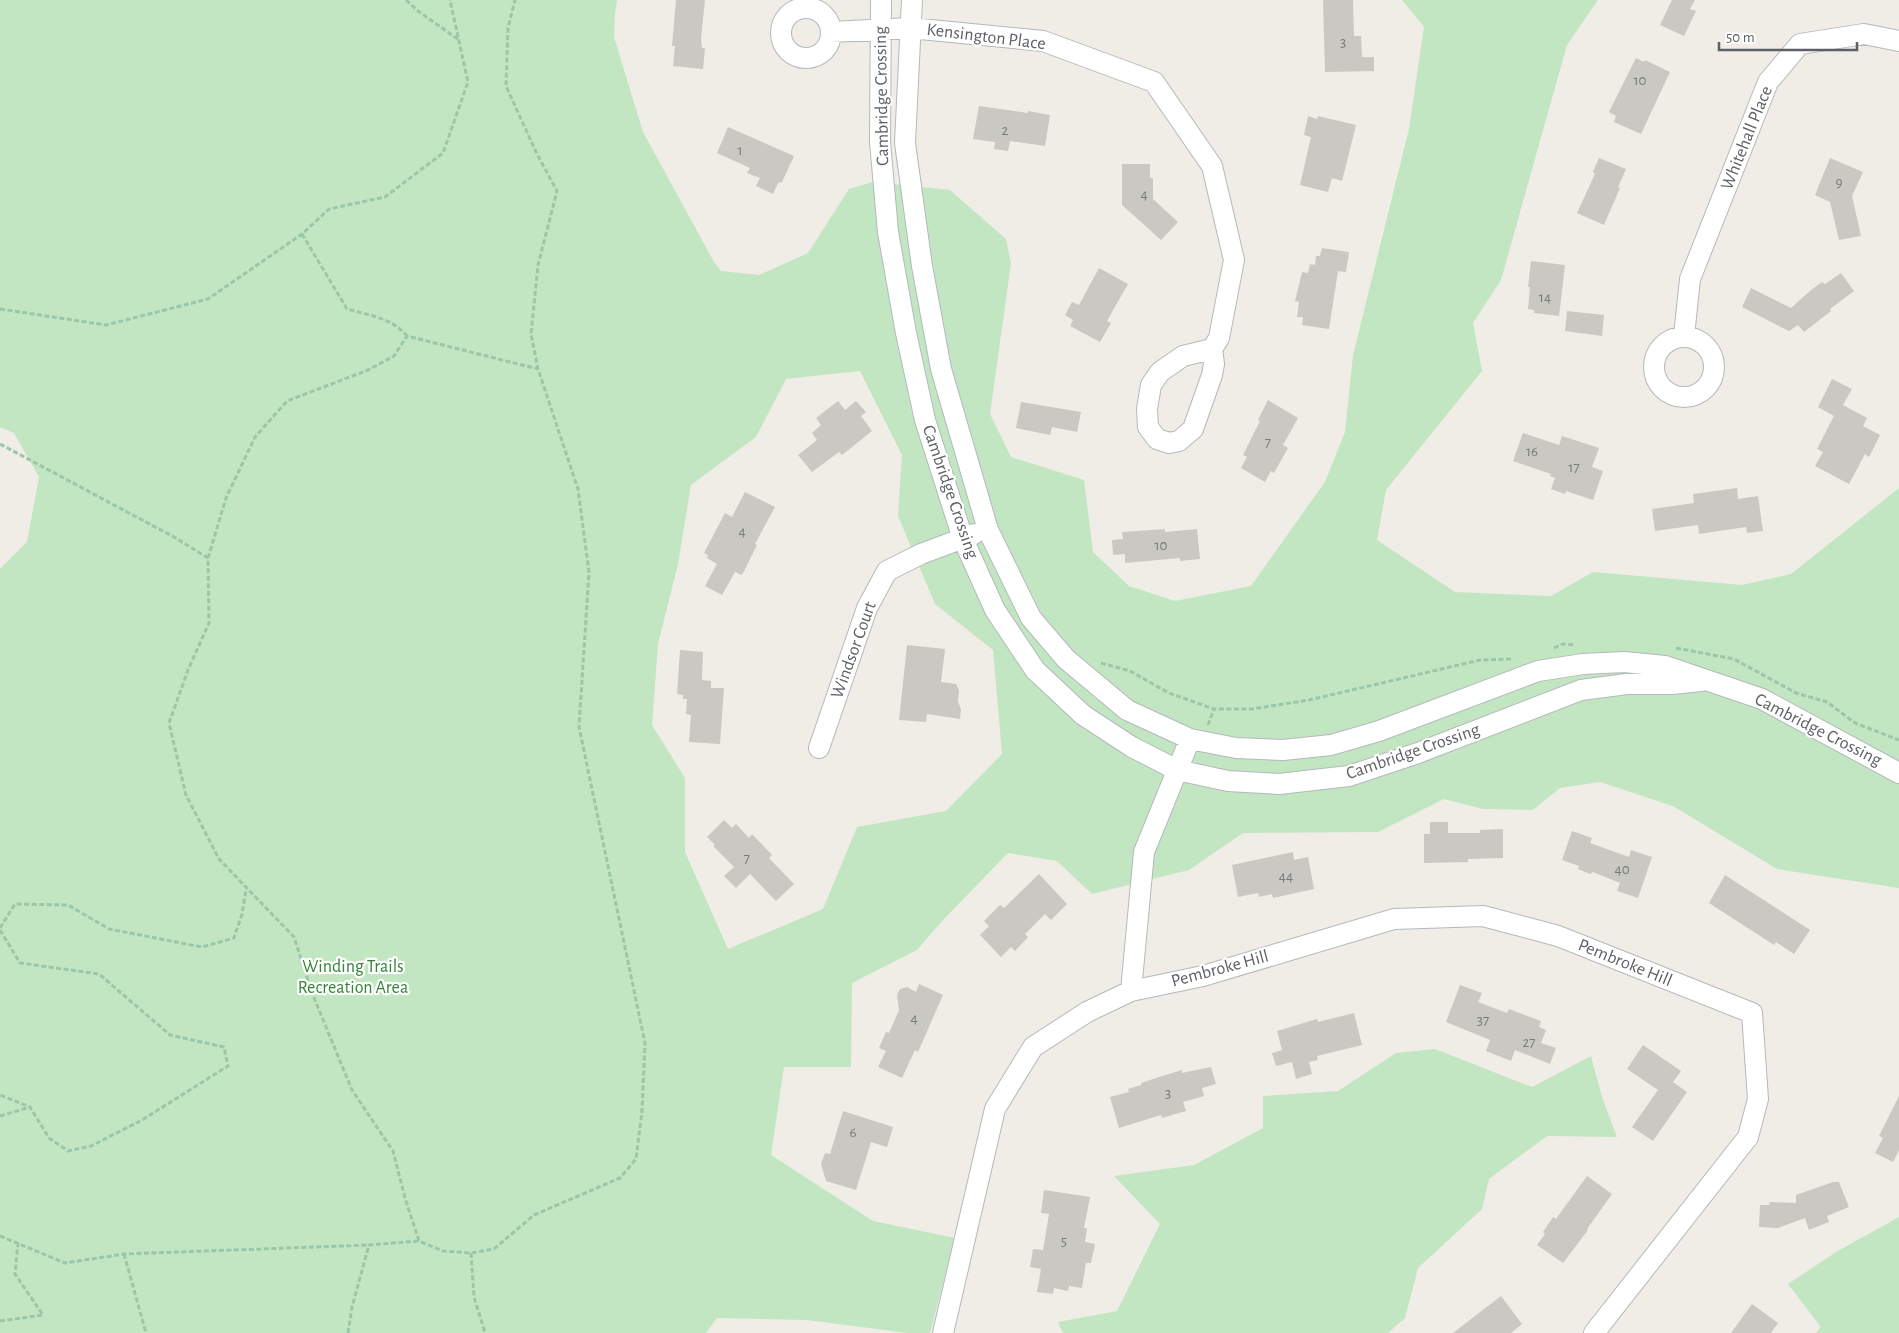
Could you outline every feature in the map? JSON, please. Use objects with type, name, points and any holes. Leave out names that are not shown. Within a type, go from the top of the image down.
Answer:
[{"type":"street","name":"Cambridge Crossing","points":[[881,0],[880,142],[888,232],[906,333],[925,420],[963,539],[995,610],[1035,670],[1083,716],[1132,747],[1177,770],[1228,781],[1279,784],[1349,776],[1418,753],[1581,690],[1627,684],[1672,684],[1707,680]]},
{"type":"street","name":"Cambridge Crossing","points":[[912,0],[905,143],[922,266],[941,368],[988,530],[1031,618],[1066,659],[1127,710],[1190,739],[1236,748],[1282,750],[1331,745],[1378,731],[1538,671],[1583,664],[1624,662],[1665,666],[1762,699],[1899,773]]},
{"type":"street","name":"Kensington Place","points":[[831,32],[910,28],[1043,41],[1154,82],[1212,166],[1234,260],[1219,338],[1212,348],[1183,356],[1160,372],[1151,385],[1147,409],[1148,427],[1158,439],[1169,443],[1179,441],[1193,429],[1212,375],[1214,364],[1212,348]]},
{"type":"street","name":"Whitehall Place","points":[[1684,336],[1690,279],[1768,82],[1800,44],[1864,34],[1899,41]]},
{"type":"street","name":"Windsor Court","points":[[819,748],[867,608],[887,571],[921,554],[988,530]]},
{"type":"street","points":[[1131,991],[1144,852],[1190,739]]},
{"type":"street","name":"Pembroke Hill","points":[[943,1333],[995,1109],[1033,1047],[1087,1012],[1131,991],[1203,976],[1394,919],[1483,916],[1558,936],[1752,1014],[1758,1099],[1748,1137],[1594,1333]]},
{"type":"path","points":[[406,0],[418,11],[459,40]]},
{"type":"path","points":[[0,309],[106,325],[208,299],[302,234],[329,209],[385,197],[444,153],[468,82],[450,0]]},
{"type":"path","points":[[0,1236],[65,1264],[124,1254],[369,1245],[419,1241],[444,1252],[471,1253],[494,1249],[534,1215],[620,1178],[636,1159],[642,1111],[645,1044],[579,727],[589,572],[578,489],[538,369],[531,334],[538,265],[557,191],[537,154],[506,86],[508,28],[515,0]]},
{"type":"path","points":[[302,234],[347,309],[384,320],[399,327],[407,336],[538,369]]},
{"type":"path","points":[[407,336],[394,356],[377,365],[287,401],[255,437],[226,498],[208,558],[209,623],[188,670],[170,723],[186,795],[219,859],[294,937],[312,993],[352,1090],[393,1151],[405,1198],[419,1241]]},
{"type":"path","points":[[0,444],[208,558]]},
{"type":"path","points":[[1546,652],[1563,644],[1583,645]]},
{"type":"path","points":[[1671,647],[1734,659],[1796,693],[1827,702],[1855,723],[1899,740]]},
{"type":"path","points":[[1098,662],[1130,671],[1169,694],[1214,709],[1252,709],[1309,700],[1480,660],[1519,659]]},
{"type":"path","points":[[0,1095],[30,1107],[49,1138],[68,1151],[92,1146],[142,1120],[228,1066],[224,1047],[170,1035],[99,974],[20,963],[0,929],[15,904],[68,905],[110,929],[202,947],[234,938],[242,914],[246,889]]},
{"type":"path","points":[[0,1116],[30,1107]]},
{"type":"path","points":[[0,1321],[43,1315],[15,1274],[18,1243]]},
{"type":"path","points":[[348,1333],[352,1307],[369,1245]]},
{"type":"path","points":[[471,1253],[474,1297],[485,1333]]},
{"type":"path","points":[[124,1254],[146,1333]]},
{"type":"green space","name":"Winding Trails Recreation Area","points":[[0,0],[617,0],[614,37],[643,132],[714,262],[721,271],[759,275],[808,253],[849,189],[873,182],[950,190],[1006,239],[1011,263],[990,414],[1011,457],[1084,480],[1093,552],[1129,586],[1175,601],[1251,586],[1325,482],[1345,432],[1353,355],[1409,129],[1424,27],[1402,0],[1598,0],[1567,45],[1501,280],[1473,323],[1482,371],[1386,490],[1377,540],[1455,592],[1551,596],[1593,572],[1742,585],[1791,574],[1899,488],[1899,888],[1777,869],[1673,806],[1600,782],[1560,788],[1533,810],[1483,809],[1444,799],[1378,832],[1243,833],[1189,870],[1092,894],[1057,861],[1008,853],[942,921],[917,950],[852,983],[851,1067],[784,1067],[771,1155],[873,1221],[955,1238],[930,1333],[908,1333],[807,1320],[717,1318],[706,1333],[0,1333],[0,569],[27,542],[39,477],[14,433],[0,427]],"holes":[[[860,371],[902,455],[898,516],[935,604],[993,650],[1002,754],[946,811],[857,827],[823,909],[728,949],[685,852],[685,778],[652,725],[658,644],[678,564],[691,485],[756,437],[786,379]]]},
{"type":"green space","points":[[1435,1049],[1532,1087],[1591,1056],[1602,1097],[1617,1137],[1547,1136],[1489,1179],[1482,1209],[1418,1268],[1405,1318],[1388,1333],[1063,1333],[1058,1322],[1117,1311],[1160,1224],[1114,1176],[1194,1165],[1263,1128],[1263,1096],[1338,1091],[1396,1053]]},
{"type":"green space","points":[[1899,1217],[1899,1333],[1816,1333],[1821,1327],[1788,1284],[1836,1252]]},
{"type":"building","points":[[676,0],[705,0],[701,39],[702,48],[705,48],[703,69],[673,66],[675,46],[672,46]]},
{"type":"building","points":[[1323,0],[1353,0],[1354,36],[1361,36],[1362,57],[1374,57],[1374,71],[1325,72]]},
{"type":"building","points":[[1672,0],[1695,0],[1690,9],[1696,11],[1684,36],[1660,25]]},
{"type":"building","points":[[1636,58],[1644,62],[1645,60],[1670,72],[1641,134],[1614,122],[1616,116],[1609,112]]},
{"type":"building","points":[[979,106],[1050,115],[1045,146],[1010,141],[1008,151],[994,149],[995,142],[973,139]]},
{"type":"building","points":[[1308,116],[1317,119],[1318,116],[1356,125],[1342,181],[1332,178],[1328,192],[1300,185],[1311,137],[1304,135]]},
{"type":"building","points":[[728,127],[794,156],[782,182],[778,183],[773,194],[756,186],[760,178],[747,173],[750,168],[717,153]]},
{"type":"building","points":[[1599,158],[1626,169],[1604,225],[1577,213],[1595,174],[1593,172]]},
{"type":"building","points":[[1830,158],[1863,172],[1852,196],[1861,236],[1839,240],[1830,202],[1815,195]]},
{"type":"building","points":[[1122,164],[1150,164],[1150,178],[1153,178],[1153,199],[1178,222],[1161,240],[1122,205]]},
{"type":"building","points":[[1322,248],[1349,252],[1346,272],[1338,271],[1329,329],[1302,325],[1303,317],[1297,317],[1299,302],[1295,301],[1302,272],[1308,273],[1310,264],[1315,265],[1316,256],[1320,256]]},
{"type":"building","points":[[1531,261],[1565,265],[1559,316],[1534,313],[1534,310],[1528,309]]},
{"type":"building","points":[[1099,268],[1128,284],[1107,321],[1111,323],[1100,342],[1070,326],[1073,320],[1065,315],[1072,302],[1079,305]]},
{"type":"building","points":[[1841,273],[1854,291],[1804,332],[1798,325],[1789,331],[1742,307],[1751,288],[1791,308],[1822,282],[1825,284]]},
{"type":"building","points":[[1567,311],[1604,315],[1602,336],[1565,331]]},
{"type":"building","points":[[1832,379],[1852,389],[1843,405],[1867,418],[1863,426],[1880,435],[1869,457],[1865,454],[1849,484],[1815,466],[1823,452],[1817,449],[1834,416],[1818,407]]},
{"type":"building","points":[[1268,400],[1298,418],[1283,445],[1288,448],[1274,473],[1271,471],[1265,482],[1241,468],[1247,457],[1243,455]]},
{"type":"building","points":[[838,401],[845,410],[856,401],[866,412],[861,416],[872,431],[842,455],[839,452],[812,472],[798,455],[817,440],[812,433],[821,425],[816,418]]},
{"type":"building","points":[[1021,402],[1081,412],[1077,432],[1052,427],[1050,435],[1016,428]]},
{"type":"building","points":[[1523,433],[1559,445],[1562,436],[1599,448],[1592,467],[1603,471],[1593,500],[1566,491],[1565,494],[1551,489],[1555,478],[1550,476],[1551,474],[1513,461]]},
{"type":"building","points":[[1737,488],[1738,499],[1758,496],[1763,531],[1747,533],[1746,527],[1699,534],[1698,525],[1655,531],[1652,509],[1694,503],[1693,494]]},
{"type":"building","points":[[745,492],[775,507],[755,544],[757,545],[742,575],[735,572],[722,595],[705,586],[717,564],[707,558],[708,555],[704,553],[725,513],[732,517]]},
{"type":"building","points":[[1165,529],[1165,532],[1197,529],[1200,559],[1180,561],[1180,558],[1125,563],[1125,554],[1113,555],[1112,540],[1123,539],[1122,532]]},
{"type":"building","points":[[907,645],[945,649],[941,682],[956,684],[959,690],[960,719],[927,714],[926,722],[899,720]]},
{"type":"building","points":[[680,650],[703,652],[702,680],[711,681],[711,688],[724,688],[720,744],[689,742],[691,715],[686,714],[687,699],[683,699],[683,695],[677,694]]},
{"type":"building","points":[[724,820],[732,828],[736,824],[749,838],[752,834],[772,855],[769,858],[794,884],[776,901],[750,874],[736,888],[724,876],[734,867],[713,846],[715,845],[707,837]]},
{"type":"building","points":[[1430,822],[1448,822],[1448,833],[1480,833],[1480,830],[1503,829],[1503,858],[1468,859],[1468,862],[1424,863],[1424,834],[1430,834]]},
{"type":"building","points":[[1572,831],[1592,838],[1590,843],[1629,857],[1631,850],[1652,857],[1638,898],[1617,891],[1620,883],[1593,872],[1590,874],[1578,869],[1579,866],[1562,860]]},
{"type":"building","points":[[1293,852],[1294,860],[1308,857],[1314,889],[1273,898],[1272,894],[1259,897],[1258,893],[1238,897],[1232,865]]},
{"type":"building","points":[[1039,874],[1067,904],[1051,920],[1045,914],[1025,934],[1028,937],[1015,951],[1011,947],[1001,957],[980,935],[989,926],[984,921],[1000,905],[1004,908]]},
{"type":"building","points":[[1725,875],[1810,930],[1794,954],[1776,942],[1774,945],[1709,903]]},
{"type":"building","points":[[919,984],[943,995],[918,1052],[915,1050],[902,1078],[878,1067],[886,1051],[879,1048],[886,1032],[889,1033],[899,1010],[897,995],[900,989],[907,987],[916,992]]},
{"type":"building","points":[[1460,985],[1482,993],[1478,1002],[1507,1013],[1509,1009],[1541,1021],[1539,1027],[1546,1030],[1541,1043],[1556,1048],[1550,1064],[1515,1050],[1511,1061],[1486,1051],[1490,1040],[1446,1022]]},
{"type":"building","points":[[1354,1013],[1362,1045],[1317,1056],[1318,1060],[1309,1062],[1312,1074],[1296,1079],[1292,1062],[1276,1066],[1272,1053],[1282,1050],[1277,1031],[1317,1019],[1318,1022]]},
{"type":"building","points":[[1643,1045],[1681,1071],[1673,1082],[1687,1092],[1653,1141],[1632,1127],[1658,1090],[1627,1069]]},
{"type":"building","points":[[1211,1067],[1216,1084],[1202,1088],[1204,1096],[1183,1102],[1186,1111],[1162,1118],[1161,1115],[1119,1128],[1110,1097],[1129,1092],[1128,1089],[1141,1085],[1141,1083],[1182,1070],[1182,1073]]},
{"type":"building","points":[[1899,1096],[1899,1150],[1893,1162],[1875,1153],[1883,1138],[1879,1136]]},
{"type":"building","points":[[843,1111],[893,1127],[887,1147],[871,1142],[856,1190],[826,1181],[821,1164],[825,1153],[830,1154]]},
{"type":"building","points":[[1587,1176],[1612,1194],[1563,1263],[1537,1245],[1553,1217],[1556,1219]]},
{"type":"building","points":[[1833,1182],[1839,1182],[1849,1207],[1827,1216],[1829,1222],[1809,1230],[1805,1218],[1778,1228],[1759,1227],[1760,1205],[1769,1205],[1770,1202],[1796,1203],[1796,1195]]},
{"type":"building","points":[[1044,1190],[1090,1197],[1084,1228],[1087,1228],[1085,1242],[1095,1244],[1091,1263],[1086,1263],[1082,1288],[1069,1286],[1068,1291],[1054,1288],[1053,1294],[1037,1292],[1041,1269],[1030,1267],[1033,1249],[1043,1250],[1049,1214],[1041,1213]]},
{"type":"building","points":[[1501,1296],[1522,1324],[1511,1333],[1453,1333]]},
{"type":"building","points":[[1752,1304],[1778,1323],[1771,1333],[1731,1333]]}]
